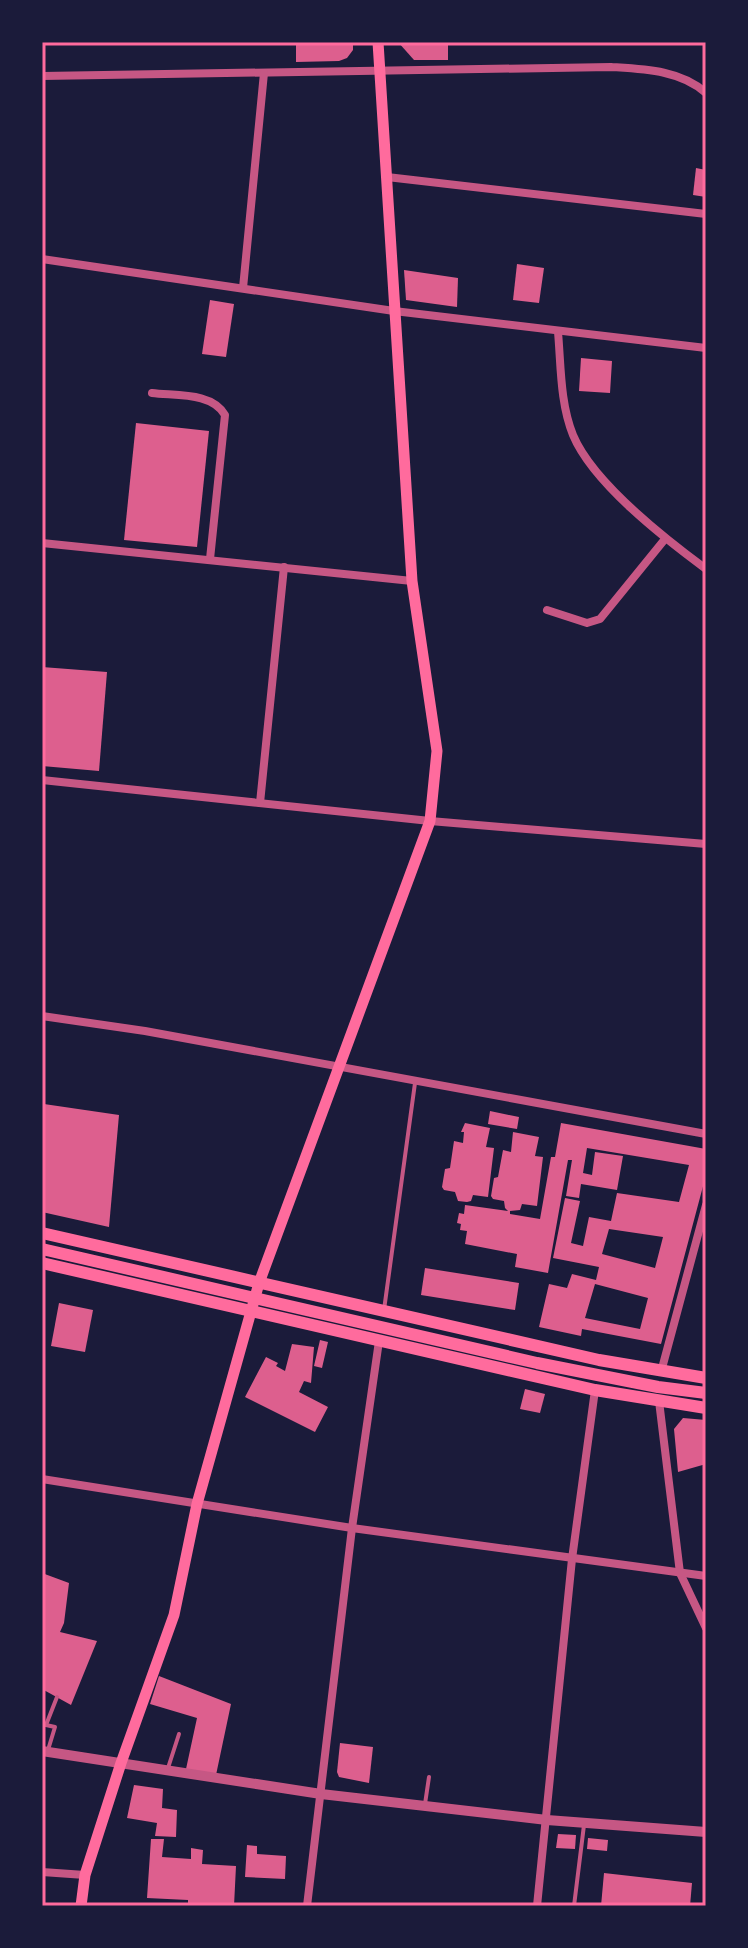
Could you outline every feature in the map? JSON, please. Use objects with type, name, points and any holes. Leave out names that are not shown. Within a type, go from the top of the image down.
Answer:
[{"type":"main road","points":[[81,1906],[85,1875],[174,1615],[197,1504],[254,1298],[430,821],[437,751],[412,581],[378,42]]},
{"type":"main road","points":[[42,1233],[661,1372],[706,1378]]},
{"type":"main road","points":[[42,1249],[537,1363],[658,1387],[706,1393]]},
{"type":"main road","points":[[42,1263],[595,1390],[706,1408]]},
{"type":"street","points":[[42,76],[611,67],[671,74],[700,87],[706,93]]},
{"type":"street","points":[[243,288],[264,73]]},
{"type":"street","points":[[387,177],[706,214]]},
{"type":"street","points":[[42,259],[394,311],[706,348]]},
{"type":"street","points":[[558,332],[564,397],[574,437],[602,478],[665,539],[706,569]]},
{"type":"street","points":[[152,393],[209,400],[219,405],[225,415],[210,559]]},
{"type":"street","points":[[547,610],[587,623],[600,619],[665,539]]},
{"type":"street","points":[[42,543],[412,581]]},
{"type":"street","points":[[260,803],[284,567]]},
{"type":"street","points":[[42,780],[430,821],[706,844]]},
{"type":"street","points":[[42,1016],[145,1031],[706,1134]]},
{"type":"street","points":[[661,1372],[706,1205]]},
{"type":"street","points":[[307,1906],[352,1528],[379,1341]]},
{"type":"street","points":[[537,1906],[572,1559],[595,1390]]},
{"type":"street","points":[[659,1401],[680,1573],[706,1628]]},
{"type":"street","points":[[42,1479],[352,1528],[706,1576]]},
{"type":"street","points":[[45,1751],[321,1794],[547,1820],[706,1832]]},
{"type":"street","points":[[42,1872],[85,1875]]},
{"type":"lane","points":[[384,1311],[415,1083]]},
{"type":"lane","points":[[45,1751],[55,1727],[44,1725],[57,1697]]},
{"type":"lane","points":[[167,1770],[179,1734]]},
{"type":"lane","points":[[424,1806],[429,1777]]},
{"type":"lane","points":[[574,1906],[584,1823]]},
{"type":"building","points":[[296,42],[353,42],[353,50],[347,58],[339,61],[296,62]]},
{"type":"building","points":[[398,42],[448,42],[448,60],[414,60]]},
{"type":"building","points":[[696,168],[706,170],[706,197],[693,195]]},
{"type":"building","points":[[517,264],[544,268],[539,303],[513,300]]},
{"type":"building","points":[[404,270],[458,278],[457,307],[406,300]]},
{"type":"building","points":[[210,300],[234,304],[226,357],[202,354]]},
{"type":"building","points":[[581,358],[612,361],[610,393],[579,391]]},
{"type":"building","points":[[136,423],[209,431],[197,547],[124,540]]},
{"type":"building","points":[[42,667],[107,672],[99,771],[42,766]]},
{"type":"building","points":[[44,1104],[119,1115],[109,1227],[42,1212]]},
{"type":"building","points":[[490,1111],[519,1117],[517,1129],[488,1124]]},
{"type":"building","points":[[465,1123],[490,1128],[486,1147],[494,1148],[488,1197],[473,1195],[467,1202],[458,1201],[455,1192],[442,1187],[445,1169],[450,1168],[454,1141],[463,1143],[464,1132],[461,1132]]},
{"type":"building","points":[[561,1123],[706,1149],[706,1175],[661,1344],[582,1329],[581,1336],[539,1327],[549,1284],[567,1288],[572,1274],[596,1280],[599,1267],[553,1258],[565,1198],[580,1201],[571,1243],[583,1246],[589,1217],[611,1221],[617,1193],[679,1202],[689,1165],[587,1148],[583,1173],[592,1175],[595,1152],[623,1156],[617,1190],[581,1184],[579,1198],[566,1196],[572,1160],[568,1160],[548,1273],[515,1267],[517,1254],[465,1244],[467,1231],[460,1230],[461,1224],[457,1223],[459,1213],[464,1214],[465,1205],[508,1211],[504,1201],[491,1196],[503,1150],[511,1152],[513,1132],[539,1137],[535,1156],[543,1157],[537,1206],[522,1204],[520,1210],[510,1211],[510,1214],[540,1219],[551,1157],[555,1157]],"holes":[[[609,1229],[663,1237],[655,1268],[602,1254]],[[595,1284],[648,1298],[640,1329],[585,1318]]]},
{"type":"building","points":[[425,1268],[519,1283],[515,1310],[421,1295]]},
{"type":"building","points":[[59,1303],[93,1310],[85,1352],[51,1346]]},
{"type":"building","points":[[320,1340],[328,1342],[322,1368],[314,1366]]},
{"type":"building","points":[[292,1344],[314,1347],[311,1383],[304,1381],[299,1392],[328,1407],[315,1432],[245,1397],[266,1357],[285,1371]]},
{"type":"building","points":[[525,1389],[545,1394],[540,1413],[520,1409]]},
{"type":"building","points":[[683,1418],[706,1420],[706,1464],[678,1472],[674,1429]]},
{"type":"building","points":[[42,1573],[69,1583],[60,1632],[97,1641],[71,1705],[42,1689]]},
{"type":"building","points":[[159,1676],[231,1704],[216,1775],[186,1769],[197,1718],[150,1704]]},
{"type":"building","points":[[340,1743],[373,1747],[369,1783],[339,1777]]},
{"type":"building","points":[[134,1785],[163,1789],[162,1808],[177,1810],[176,1837],[155,1836],[157,1823],[127,1818]]},
{"type":"building","points":[[558,1834],[576,1835],[575,1849],[556,1848]]},
{"type":"building","points":[[588,1838],[608,1840],[607,1851],[587,1849]]},
{"type":"building","points":[[151,1839],[164,1839],[162,1857],[191,1859],[191,1848],[203,1850],[202,1864],[236,1866],[234,1906],[188,1906],[188,1900],[147,1898]]},
{"type":"building","points":[[247,1845],[257,1846],[257,1854],[286,1856],[285,1879],[245,1877]]},
{"type":"building","points":[[604,1873],[692,1883],[690,1906],[601,1906]]}]
